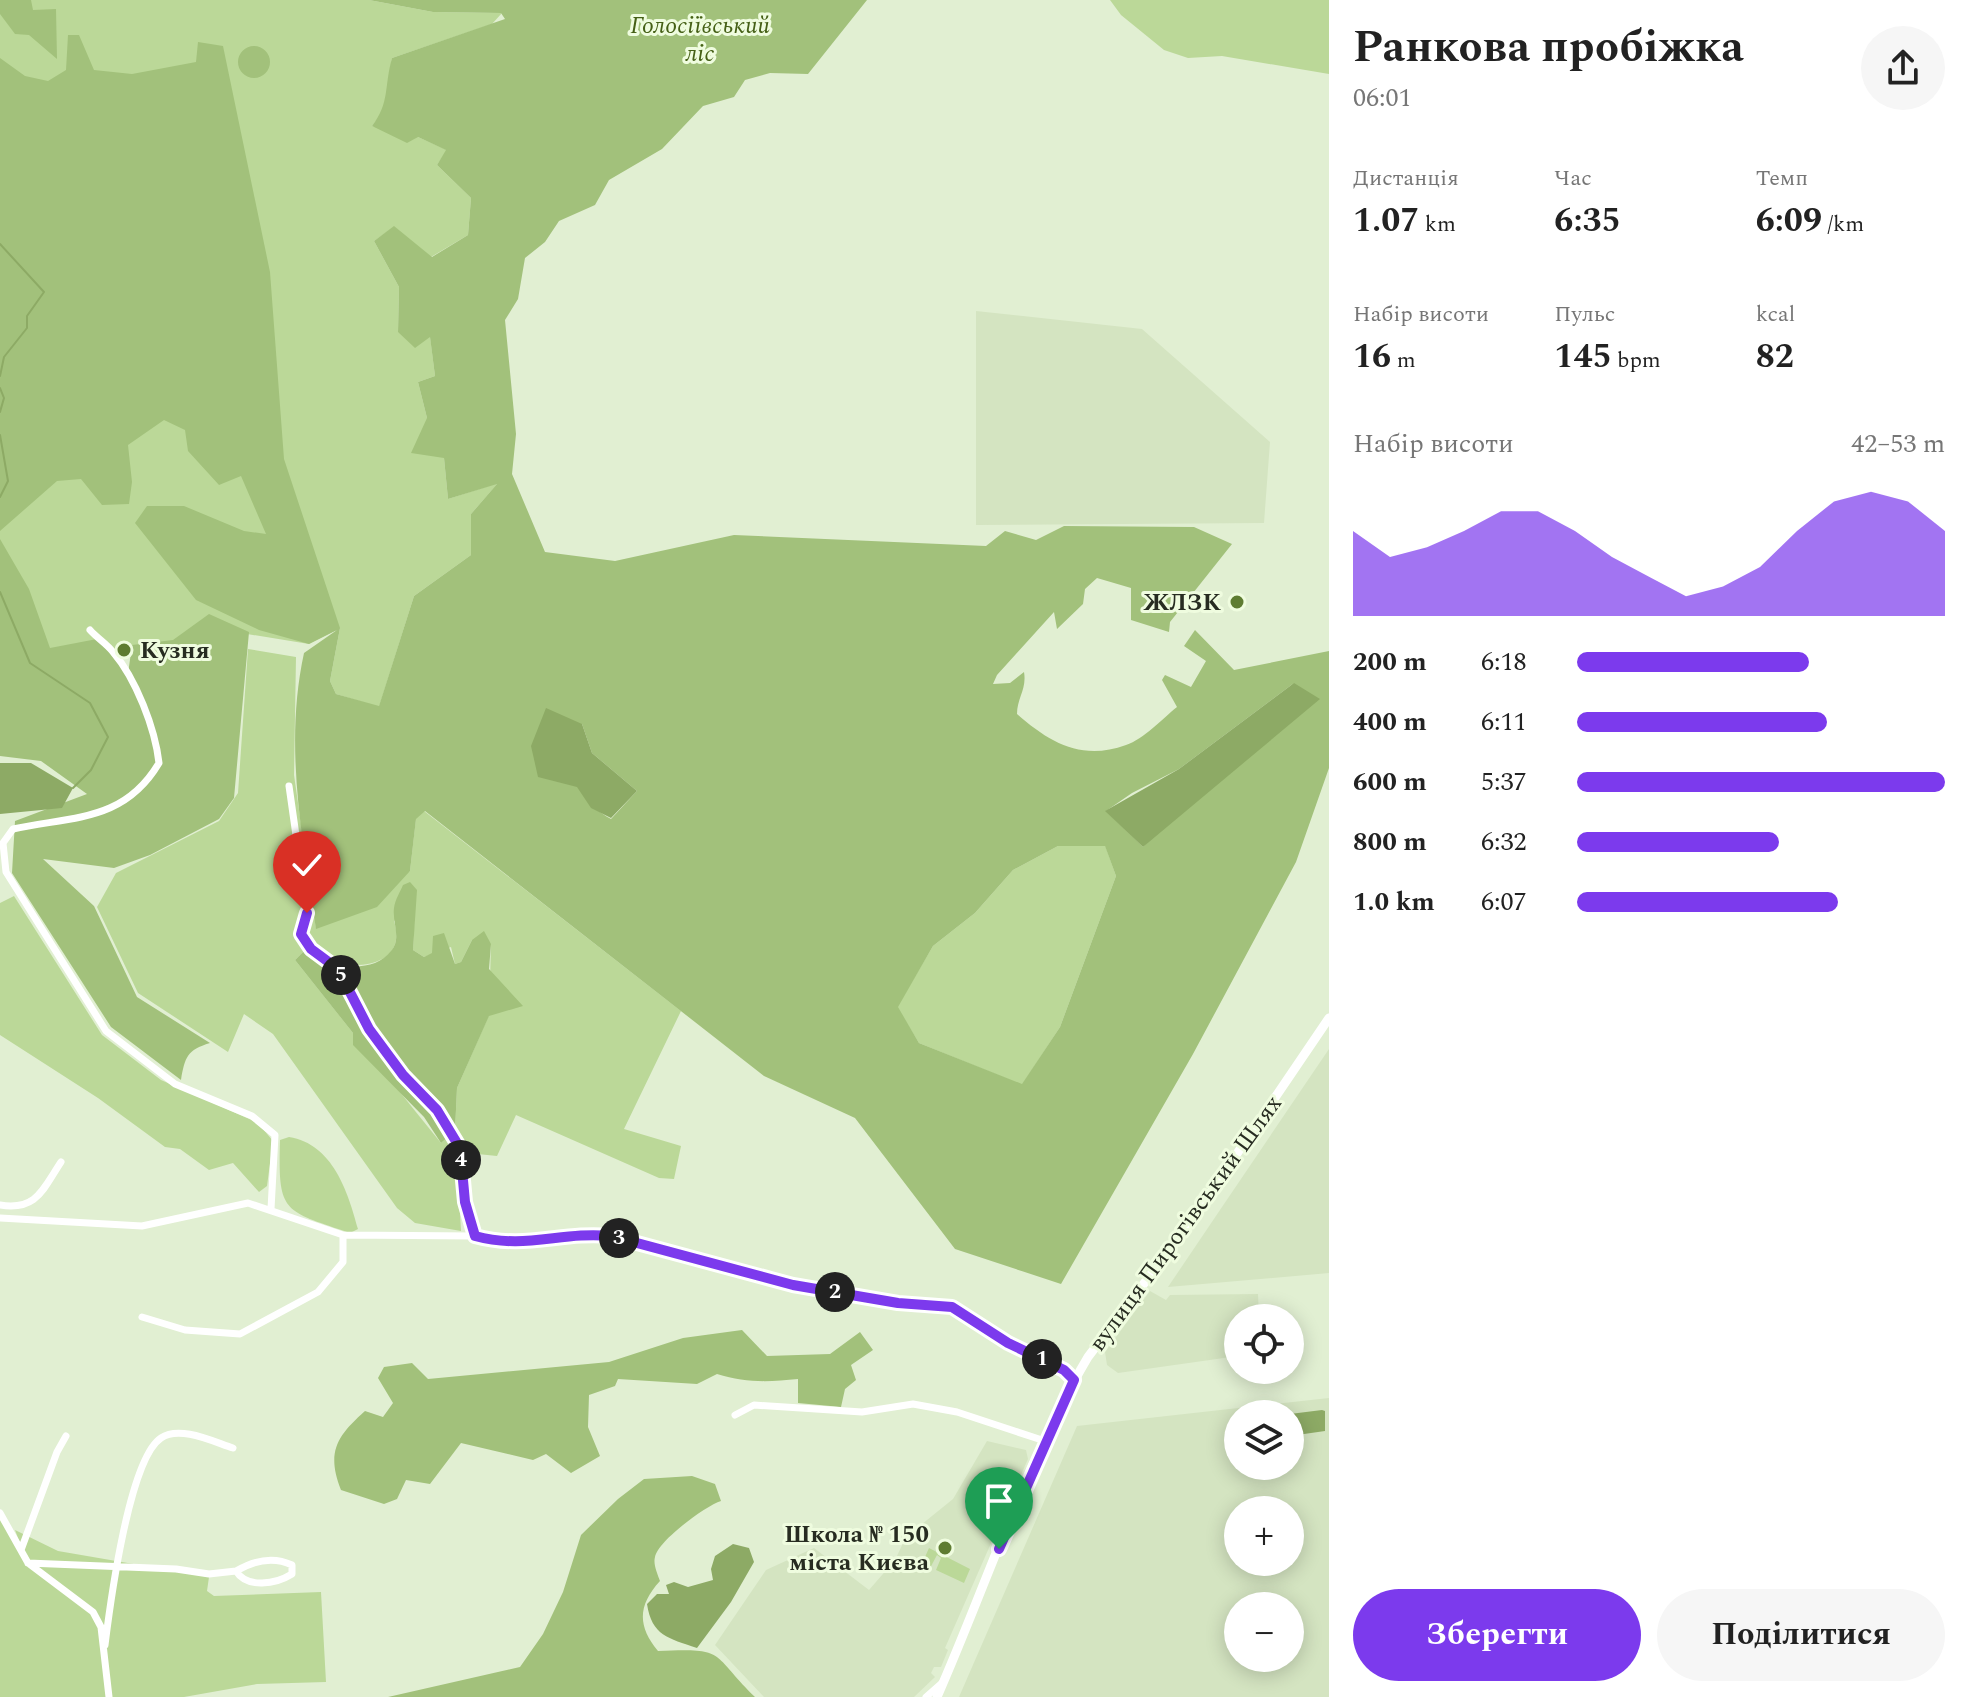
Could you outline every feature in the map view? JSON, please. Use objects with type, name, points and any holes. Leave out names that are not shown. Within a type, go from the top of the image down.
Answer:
[{"type":"street","points":[[90,630],[114,652],[132,683],[157,746],[159,763],[145,785],[104,813],[13,829],[3,843],[3,869],[106,1031],[175,1084],[252,1116],[275,1135],[271,1209]]},
{"type":"street","points":[[289,786],[307,913],[301,934],[311,949],[338,969],[369,1029],[403,1075],[437,1110],[460,1148],[465,1202],[475,1236]]},
{"type":"street","name":"вулиця Пирогівський Шлях","points":[[937,1697],[1045,1441],[1074,1380],[1190,1223],[1329,1018]]},
{"type":"street","points":[[0,1205],[22,1207],[31,1203],[61,1162]]},
{"type":"street","points":[[0,1218],[142,1226],[232,1204],[248,1203],[343,1235],[475,1236],[504,1244],[583,1233],[611,1236],[793,1285],[898,1303],[952,1307],[1008,1343],[1064,1370],[1074,1380]]},
{"type":"street","points":[[142,1317],[185,1330],[240,1334],[318,1292],[343,1262],[343,1235]]},
{"type":"street","points":[[735,1415],[754,1405],[862,1412],[913,1404],[957,1412],[1045,1441]]},
{"type":"street","points":[[105,1645],[115,1567],[142,1468],[151,1449],[163,1437],[181,1433],[233,1448]]},
{"type":"street","points":[[21,1550],[57,1452],[66,1436]]},
{"type":"street","points":[[0,1513],[28,1563],[93,1612],[105,1645],[109,1697]]},
{"type":"street","points":[[28,1563],[209,1574],[236,1571],[250,1563],[281,1560],[292,1565],[292,1574],[280,1581],[249,1583],[236,1571]]},
{"type":"street","points":[[926,1697],[945,1681]]},
{"type":"shaded area","points":[[0,0],[369,0],[433,12],[502,13],[492,24],[392,58],[384,111],[372,126],[418,137],[447,150],[437,165],[471,198],[468,235],[431,257],[394,227],[374,241],[399,287],[398,332],[430,336],[435,376],[418,382],[427,418],[444,458],[448,499],[498,483],[471,514],[471,555],[414,596],[379,707],[336,694],[330,681],[340,628],[309,644],[241,633],[0,681]]},
{"type":"shaded area","points":[[1110,0],[1329,0],[1329,74],[1222,56],[1188,58],[1164,50],[1121,15]]},
{"type":"shaded area","points":[[976,311],[1142,329],[1270,442],[1264,523],[976,525]]},
{"type":"shaded area","points":[[248,649],[296,657],[294,775],[316,928],[410,871],[416,818],[424,811],[681,1011],[624,1129],[681,1146],[674,1179],[659,1178],[516,1115],[497,1156],[468,1153],[452,1166],[458,1178],[461,1231],[415,1223],[397,1208],[273,1034],[244,1014],[228,1052],[138,993],[97,907],[116,873],[219,821],[238,793]],"holes":[[[415,906],[413,950],[424,957],[451,947],[455,964],[461,962],[472,940],[491,944],[489,1015],[457,1088],[455,1131],[441,1143],[295,960],[305,950],[333,963],[350,965],[381,960],[391,952],[396,939],[394,921]]]},
{"type":"shaded area","points":[[1294,683],[1320,699],[1143,847],[1105,811],[1179,769]]},
{"type":"shaded area","points":[[546,708],[582,724],[592,753],[637,791],[611,818],[591,808],[577,787],[538,777],[531,746]]},
{"type":"shaded area","points":[[0,763],[31,763],[73,788],[62,808],[0,814]]},
{"type":"shaded area","points":[[1105,845],[1116,876],[1060,1027],[1022,1085],[919,1043],[897,1007],[933,946],[975,913],[1013,870],[1058,846]]},
{"type":"shaded area","points":[[14,896],[102,1035],[161,1080],[258,1123],[273,1141],[267,1186],[259,1192],[233,1163],[209,1170],[180,1149],[165,1147],[98,1098],[0,1035],[0,903]]},
{"type":"shaded area","points":[[1329,1049],[1329,1273],[1168,1287],[1222,1207]]},
{"type":"shaded area","points":[[289,1137],[304,1141],[328,1159],[343,1185],[358,1229],[350,1233],[327,1225],[297,1213],[289,1205],[281,1182],[280,1140]]},
{"type":"shaded area","points":[[1150,1291],[1166,1300],[1170,1295],[1258,1294],[1258,1304],[1224,1304],[1224,1358],[1118,1373],[1107,1365],[1105,1352]]},
{"type":"shaded area","points":[[1329,1398],[1329,1697],[959,1697],[1077,1426],[1224,1410],[1224,1480],[1304,1480],[1304,1401]]},
{"type":"shaded area","points":[[1325,1411],[1325,1431],[1304,1434],[1304,1412]]},
{"type":"shaded area","points":[[987,1441],[1026,1450],[1028,1459],[945,1648],[948,1650],[941,1667],[934,1667],[931,1673],[935,1677],[914,1697],[764,1697],[715,1645],[766,1570],[814,1548],[869,1590],[895,1560],[906,1537],[953,1499]]},
{"type":"shaded area","points":[[0,1513],[24,1554],[15,1530],[58,1551],[209,1577],[207,1591],[214,1596],[321,1592],[326,1682],[257,1684],[184,1697],[0,1697]]},
{"type":"shaded area","points":[[733,1544],[749,1548],[754,1562],[731,1602],[697,1648],[657,1629],[647,1604],[657,1594],[669,1594],[666,1585],[674,1582],[688,1587],[713,1580],[711,1569],[715,1556]]},
{"type":"shaded area","points":[[929,1548],[970,1569],[964,1583],[936,1570],[941,1558],[937,1555],[929,1570],[921,1566]]},
{"type":"green space","points":[[0,0],[31,0],[33,10],[56,9],[57,59],[29,35],[15,34],[0,14]]},
{"type":"green space","name":"Голосіївський ліс","points":[[369,0],[867,0],[808,74],[770,73],[745,80],[734,97],[703,106],[662,149],[609,180],[595,205],[559,221],[545,242],[525,258],[518,299],[505,320],[516,434],[512,474],[545,552],[615,561],[734,535],[986,546],[1005,531],[1036,540],[1064,526],[1194,527],[1232,544],[1170,622],[1169,632],[1131,620],[1131,588],[1097,578],[1085,589],[1083,604],[1057,629],[1054,612],[997,675],[993,684],[1010,683],[1024,672],[1017,714],[1054,741],[1081,750],[1110,749],[1133,742],[1177,707],[1162,680],[1165,675],[1191,687],[1206,661],[1184,646],[1195,630],[1234,670],[1329,651],[1329,768],[1296,862],[1193,1054],[1061,1284],[955,1249],[855,1118],[764,1076],[425,811],[416,819],[410,871],[377,907],[316,929],[297,791],[295,722],[304,653],[337,630],[309,644],[259,630],[196,600],[135,523],[147,506],[184,506],[244,531],[266,534],[241,476],[219,485],[188,451],[185,430],[164,420],[128,445],[132,482],[129,504],[102,505],[81,479],[57,481],[0,531],[0,58],[25,76],[48,81],[66,70],[68,35],[79,35],[94,70],[132,74],[196,62],[198,42],[223,46],[270,272],[284,459],[340,628],[330,681],[336,694],[379,706],[414,596],[471,555],[471,514],[497,484],[448,499],[444,458],[411,453],[427,418],[418,382],[435,376],[430,337],[415,348],[398,332],[399,287],[374,241],[394,226],[432,257],[468,235],[471,198],[437,165],[446,150],[418,137],[407,143],[372,126],[384,102],[392,58],[505,19],[501,13],[433,12]],"holes":[[[1294,683],[1143,847],[1106,811],[1132,793],[1179,769]],[[582,724],[592,753],[637,791],[611,819],[587,800],[578,767]],[[1058,846],[1105,846],[1116,876],[1060,1027],[1022,1084],[919,1043],[898,1007],[933,946],[975,913],[1013,870]]]},
{"type":"green space","points":[[254,46],[265,51],[270,62],[265,73],[254,78],[243,73],[238,62],[243,51]]},
{"type":"green space","points":[[0,539],[29,589],[50,648],[97,639],[128,674],[132,645],[173,640],[209,614],[249,632],[234,798],[219,819],[150,855],[114,868],[43,859],[94,906],[137,997],[210,1043],[196,1048],[188,1056],[181,1080],[111,1027],[12,873],[15,821],[87,794],[41,761],[0,756]]},
{"type":"green space","points":[[410,882],[417,890],[413,950],[424,957],[432,953],[433,936],[444,933],[455,964],[461,962],[472,940],[484,931],[491,944],[489,969],[523,1006],[489,1016],[457,1088],[455,1131],[441,1143],[424,1117],[353,1045],[353,1033],[295,960],[305,950],[325,961],[349,966],[372,964],[383,959],[396,941],[395,902],[403,885]]},
{"type":"green space","points":[[742,1330],[767,1356],[830,1354],[860,1332],[873,1350],[851,1365],[856,1380],[845,1389],[841,1407],[798,1403],[798,1379],[757,1381],[717,1374],[697,1384],[618,1379],[615,1386],[589,1395],[588,1427],[600,1456],[571,1473],[546,1454],[533,1460],[461,1443],[430,1484],[406,1480],[397,1499],[384,1504],[341,1490],[334,1465],[341,1437],[365,1411],[383,1417],[393,1403],[378,1378],[384,1367],[412,1363],[428,1379],[609,1362],[683,1338]]},
{"type":"green space","points":[[692,1476],[715,1484],[721,1501],[683,1525],[658,1550],[655,1563],[660,1581],[644,1607],[646,1633],[658,1651],[696,1651],[716,1656],[755,1697],[388,1697],[520,1667],[543,1634],[563,1592],[581,1535],[644,1479]]},
{"type":"waterway","points":[[0,244],[44,292],[27,316],[27,328],[4,357],[0,376]]},
{"type":"waterway","points":[[0,388],[4,398],[0,412]]},
{"type":"waterway","points":[[0,435],[8,481],[0,497]]},
{"type":"waterway","points":[[0,592],[30,663],[90,703],[108,737],[91,770],[73,788]]},
{"type":"place","name":"ЖЛЗК","points":[[1237,602]]},
{"type":"place","name":"Кузня","points":[[124,650]]},
{"type":"place","name":"Школа № 150 міста Києва","points":[[945,1548]]},
{"type":"route","points":[[307,913],[301,934],[311,949],[338,969],[369,1029],[403,1075],[437,1110],[460,1148],[465,1202],[475,1236],[504,1244],[583,1233],[611,1236],[793,1285],[898,1303],[952,1307],[1008,1343],[1064,1370],[1074,1380],[999,1549]]}]
